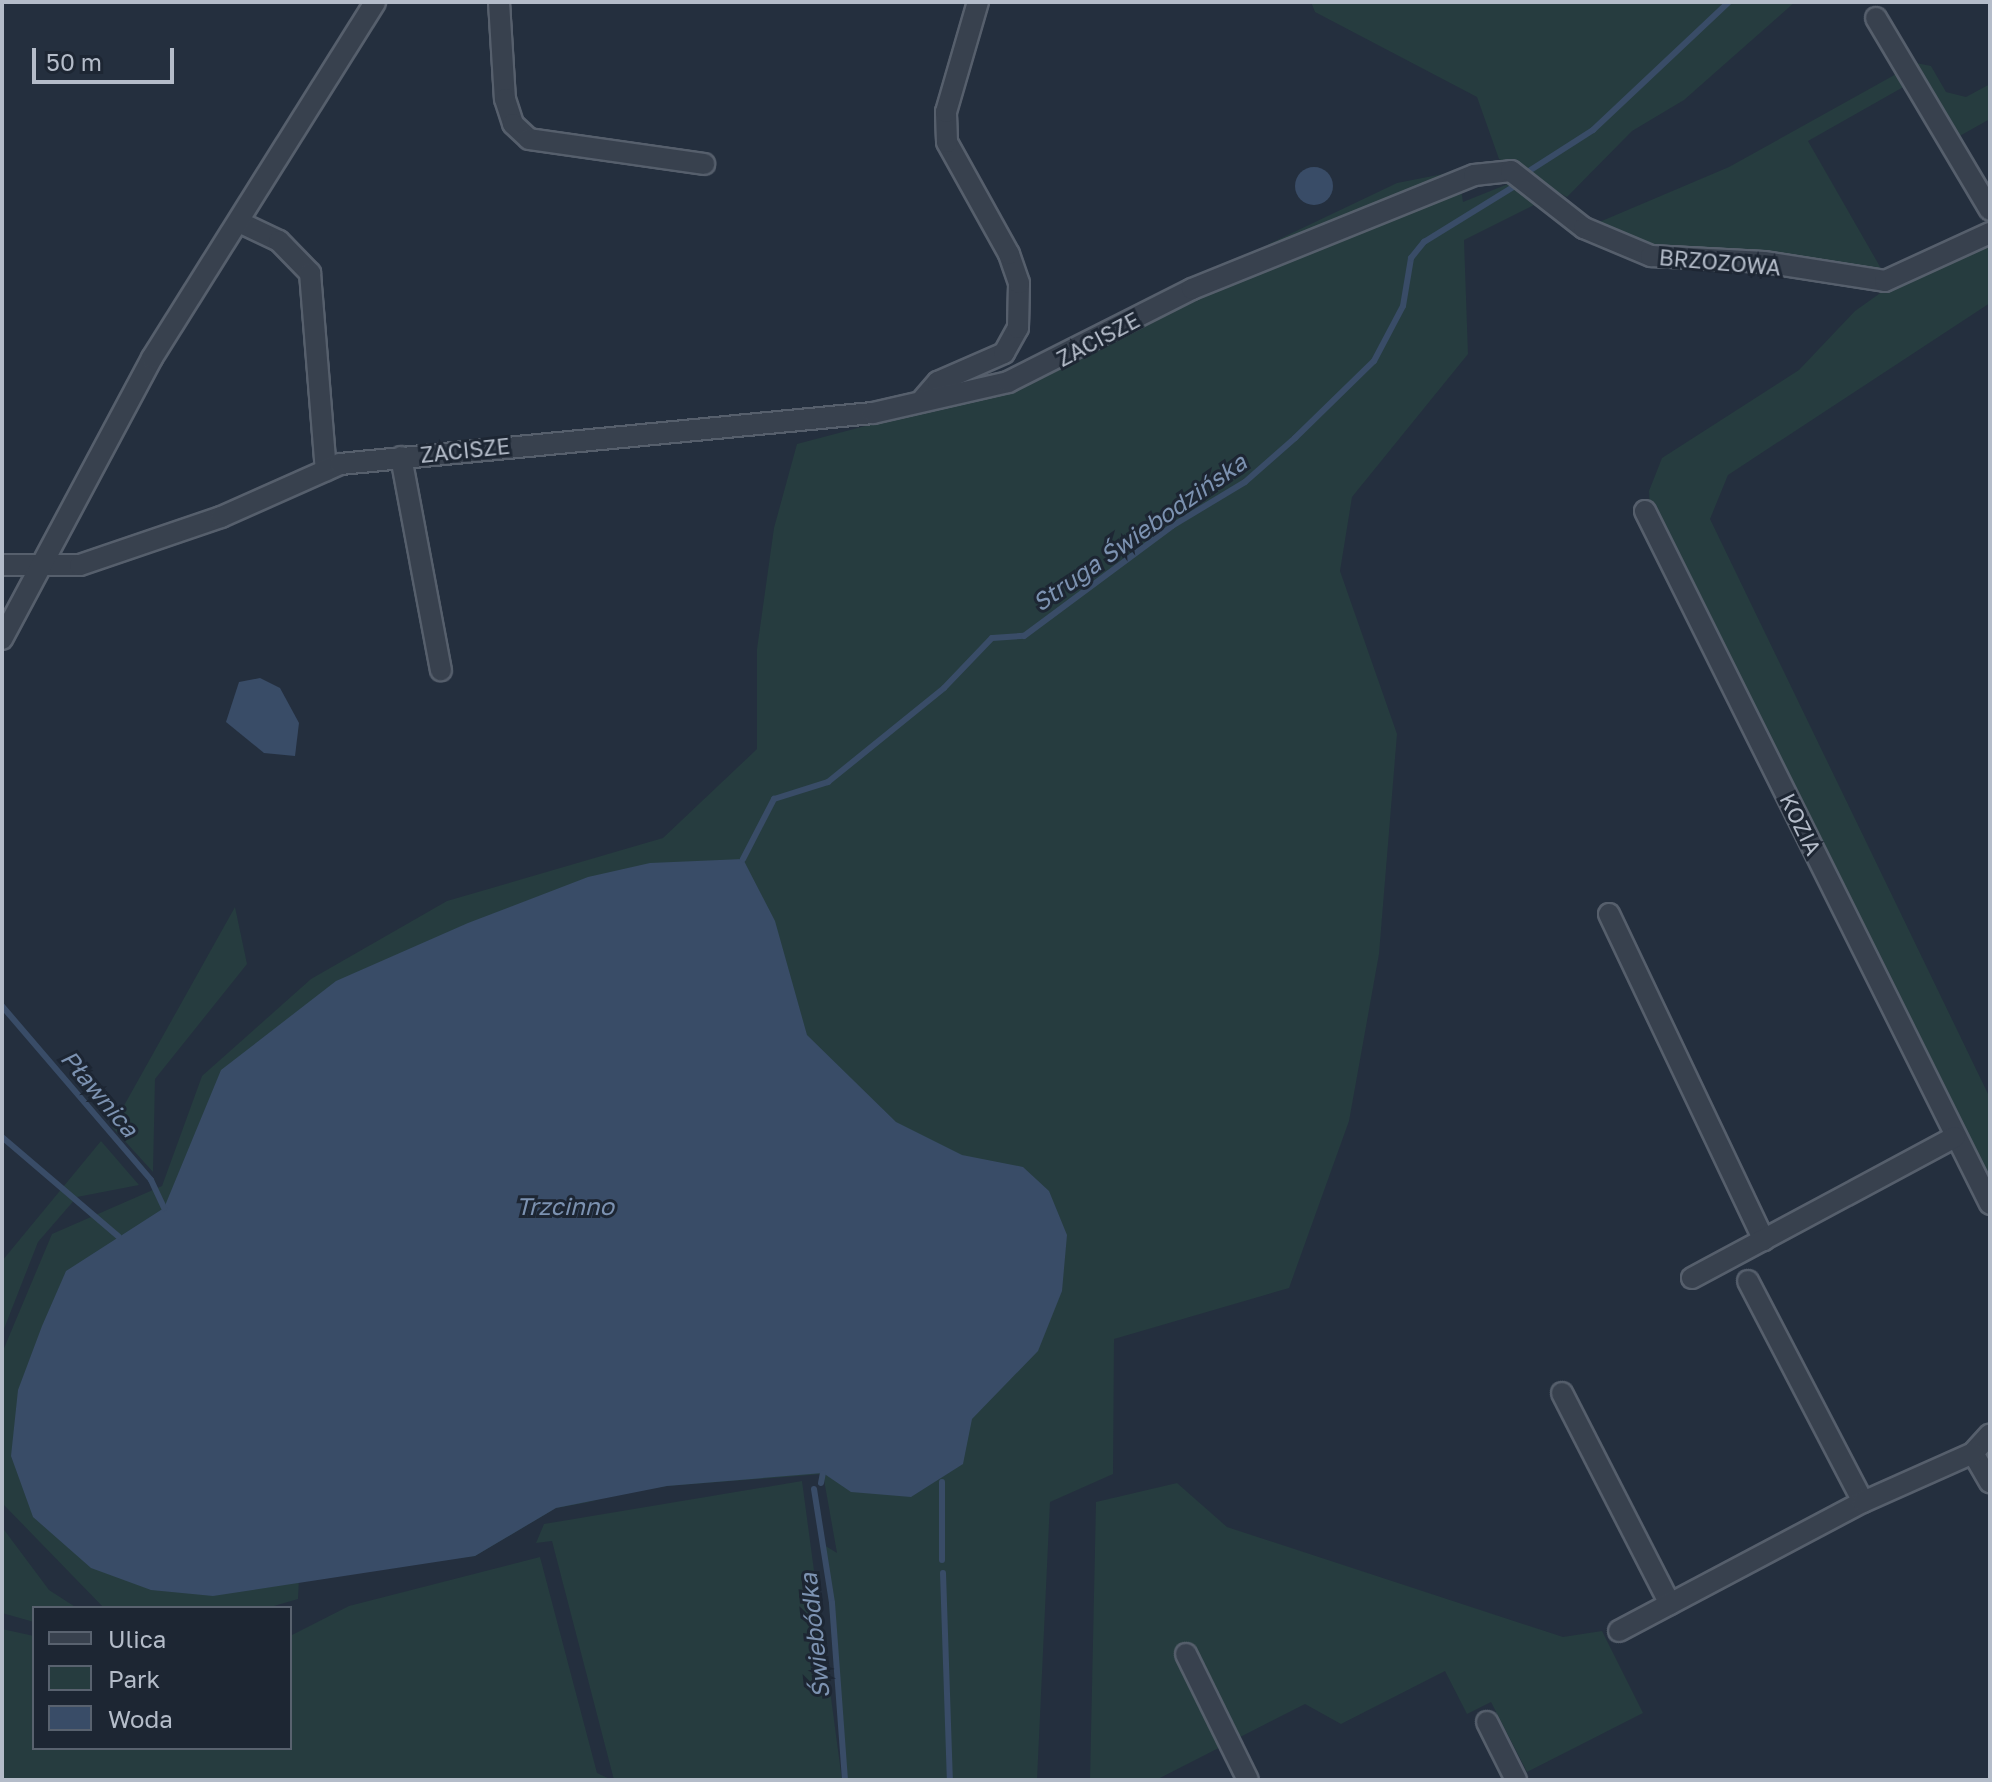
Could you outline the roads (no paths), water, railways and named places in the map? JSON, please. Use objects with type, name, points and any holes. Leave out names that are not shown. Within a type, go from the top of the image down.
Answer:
[{"type":"street","points":[[2,639],[44,567],[152,358],[241,223],[375,2]]},
{"type":"street","points":[[499,2],[505,99],[513,124],[529,139],[704,164]]},
{"type":"street","points":[[923,399],[938,382],[1004,353],[1018,328],[1019,283],[1009,254],[947,142],[946,112],[978,2]]},
{"type":"street","points":[[1876,18],[1990,210]]},
{"type":"street","name":"ZACISZE","points":[[2,565],[80,565],[206,522],[326,470],[401,457],[715,431],[873,413],[923,399],[1008,382],[1234,271],[1447,182],[1511,171]]},
{"type":"street","name":"BRZOZOWA","points":[[1511,171],[1584,228],[1651,256],[1764,262],[1885,281],[1990,233]]},
{"type":"street","points":[[241,223],[290,249],[310,273],[326,470]]},
{"type":"street","points":[[401,457],[441,670]]},
{"type":"street","name":"KOZIA","points":[[1645,511],[1990,1204]]},
{"type":"street","points":[[1609,914],[1764,1240]]},
{"type":"street","points":[[1692,1278],[1955,1137]]},
{"type":"street","points":[[1748,1281],[1863,1502]]},
{"type":"street","points":[[1562,1393],[1670,1604]]},
{"type":"street","points":[[1619,1631],[1863,1502],[1973,1453],[1990,1434]]},
{"type":"street","points":[[1973,1453],[1990,1483]]},
{"type":"street","points":[[1186,1654],[1248,1780]]},
{"type":"street","points":[[1487,1722],[1516,1780]]},
{"type":"water","points":[[1314,167],[1328,172],[1333,186],[1328,200],[1314,205],[1300,200],[1295,186],[1300,172]]},
{"type":"water","points":[[260,678],[280,688],[299,723],[295,756],[264,753],[226,722],[239,682]]},
{"type":"water","name":"Trzcinno","points":[[743,859],[775,921],[807,1035],[896,1122],[962,1155],[1023,1167],[1049,1191],[1067,1235],[1062,1291],[1038,1351],[972,1419],[963,1464],[911,1497],[851,1492],[823,1473],[667,1486],[556,1508],[475,1556],[213,1596],[151,1590],[91,1568],[33,1517],[11,1456],[18,1390],[42,1326],[66,1271],[164,1208],[221,1070],[336,981],[468,923],[588,877],[650,863]]},
{"type":"waterway","name":"Struga Świebodzińska","points":[[1529,171],[1593,130],[1729,2]]},
{"type":"waterway","name":"Struga Świebodzińska","points":[[743,859],[774,799],[828,782],[944,688],[992,638],[1024,636],[1172,526],[1245,482],[1374,361],[1403,306],[1411,258],[1424,242],[1513,187]]},
{"type":"waterway","name":"Pławnica","points":[[2,1006],[151,1180],[164,1208]]},
{"type":"waterway","points":[[2,1137],[118,1236]]},
{"type":"waterway","name":"Świebódka","points":[[821,1483],[823,1473]]},
{"type":"waterway","points":[[942,1482],[942,1560]]},
{"type":"waterway","name":"Świebódka","points":[[814,1489],[832,1603],[845,1780]]},
{"type":"waterway","points":[[943,1573],[950,1780]]}]
